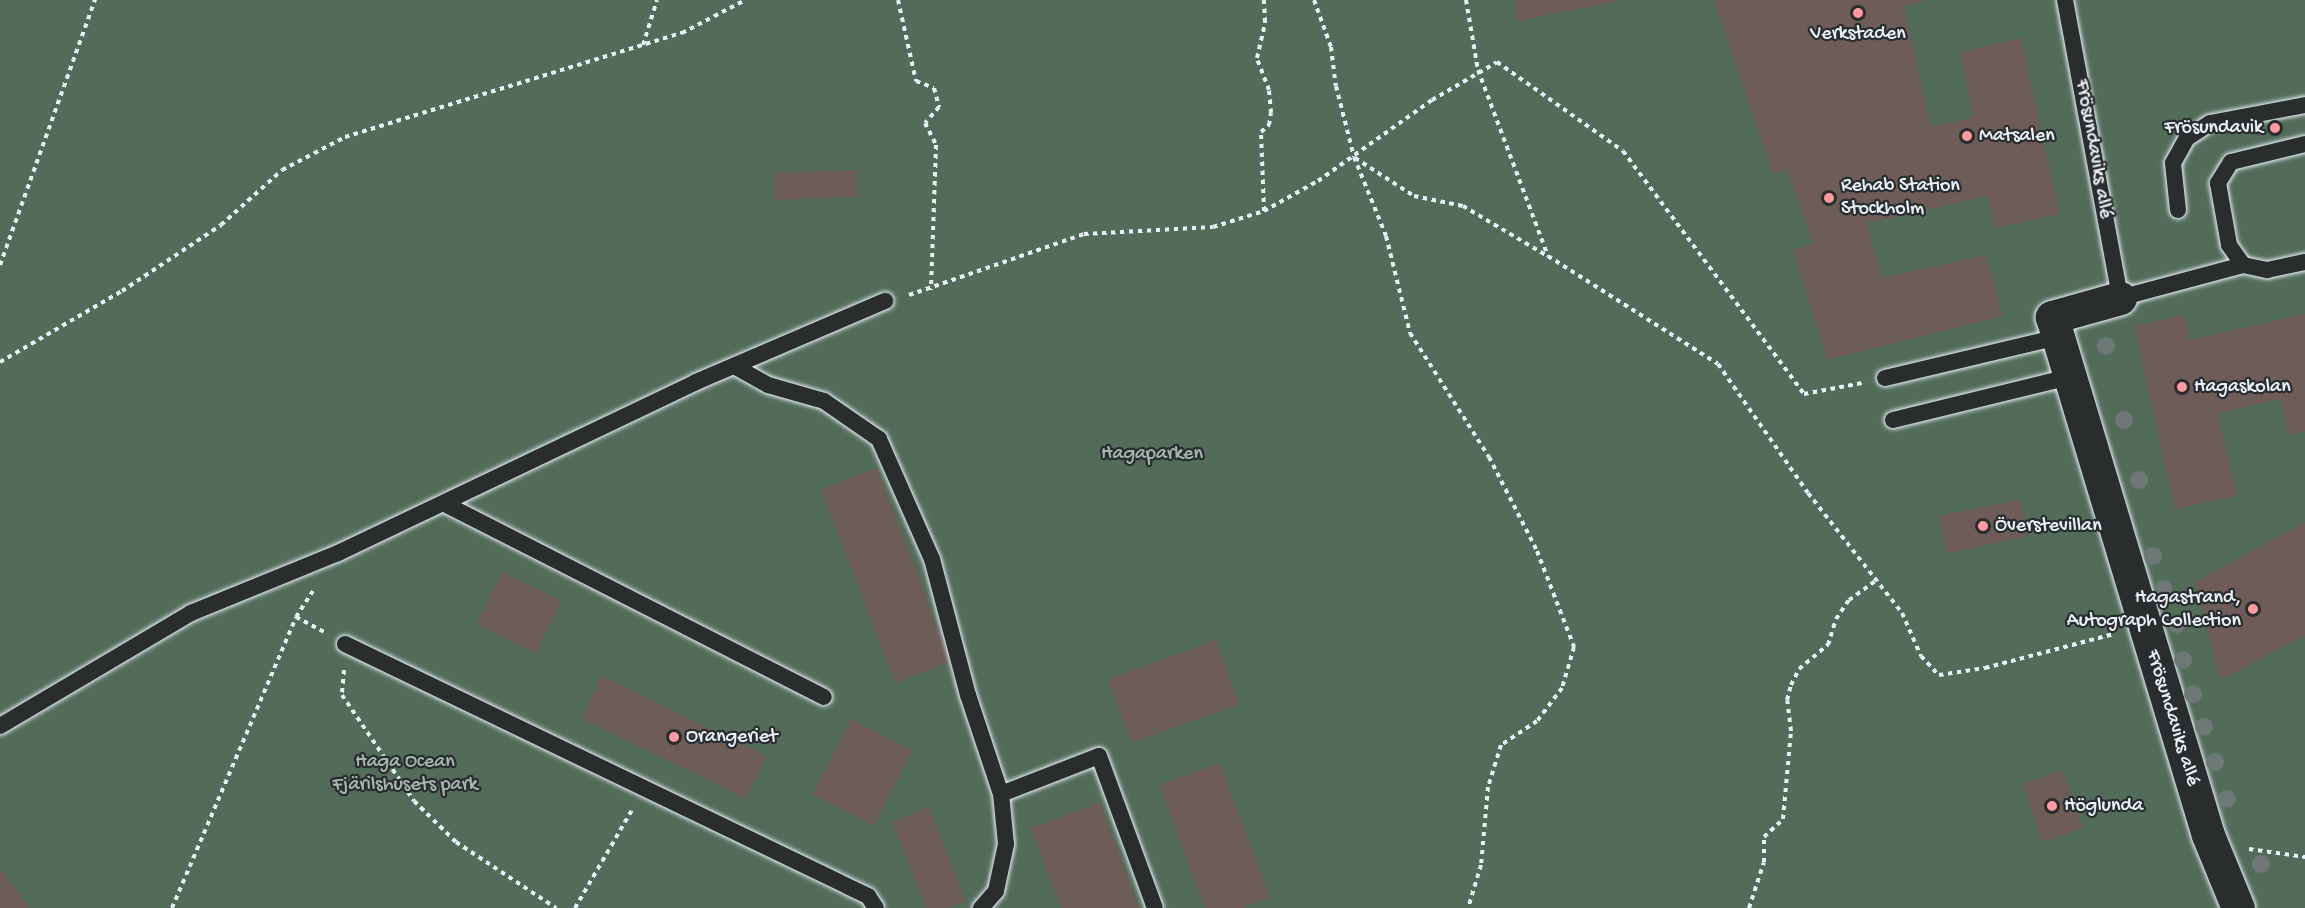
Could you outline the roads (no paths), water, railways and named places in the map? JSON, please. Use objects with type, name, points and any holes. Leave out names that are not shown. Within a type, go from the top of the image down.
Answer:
[{"type":"street","name":"Frösundaviks allé","points":[[2120,298],[2052,317],[2208,835],[2238,908]]},
{"type":"lane","name":"Frösundaviks allé","points":[[2065,0],[2120,298],[2242,265],[2267,270],[2305,262]]},
{"type":"lane","points":[[2178,210],[2173,163],[2187,138],[2210,123],[2305,105]]},
{"type":"lane","points":[[2242,265],[2229,245],[2220,206],[2218,183],[2222,171],[2243,158],[2305,144]]},
{"type":"lane","points":[[0,726],[191,613],[338,553],[734,366],[885,301]]},
{"type":"lane","points":[[1885,378],[2058,337]]},
{"type":"lane","points":[[734,366],[768,385],[824,401],[879,439],[932,559],[968,695],[1001,794],[1006,844],[996,891],[981,908]]},
{"type":"lane","points":[[1893,420],[2070,377]]},
{"type":"lane","points":[[445,504],[824,697]]},
{"type":"lane","points":[[345,644],[868,896],[876,908]]},
{"type":"lane","points":[[1001,794],[1099,756],[1155,908]]},
{"type":"place","name":"Verkstaden","points":[[1858,13]]},
{"type":"place","name":"Frösundavik","points":[[2275,128]]},
{"type":"place","name":"Matsalen","points":[[1967,136]]},
{"type":"place","name":"Rehab Station Stockholm","points":[[1829,198]]},
{"type":"place","name":"Hagaskolan","points":[[2182,387]]},
{"type":"place","name":"Överstevillan","points":[[1983,526]]},
{"type":"place","name":"Hagastrand, Autograph Collection","points":[[2253,609]]},
{"type":"place","name":"Orangeriet","points":[[674,737]]},
{"type":"place","name":"Höglunda","points":[[2052,806]]},
{"type":"park label","name":"Hagaparken","points":[[1152,454]]},
{"type":"park label","name":"Haga Ocean Fjärilshusets park","points":[[405,774]]}]
